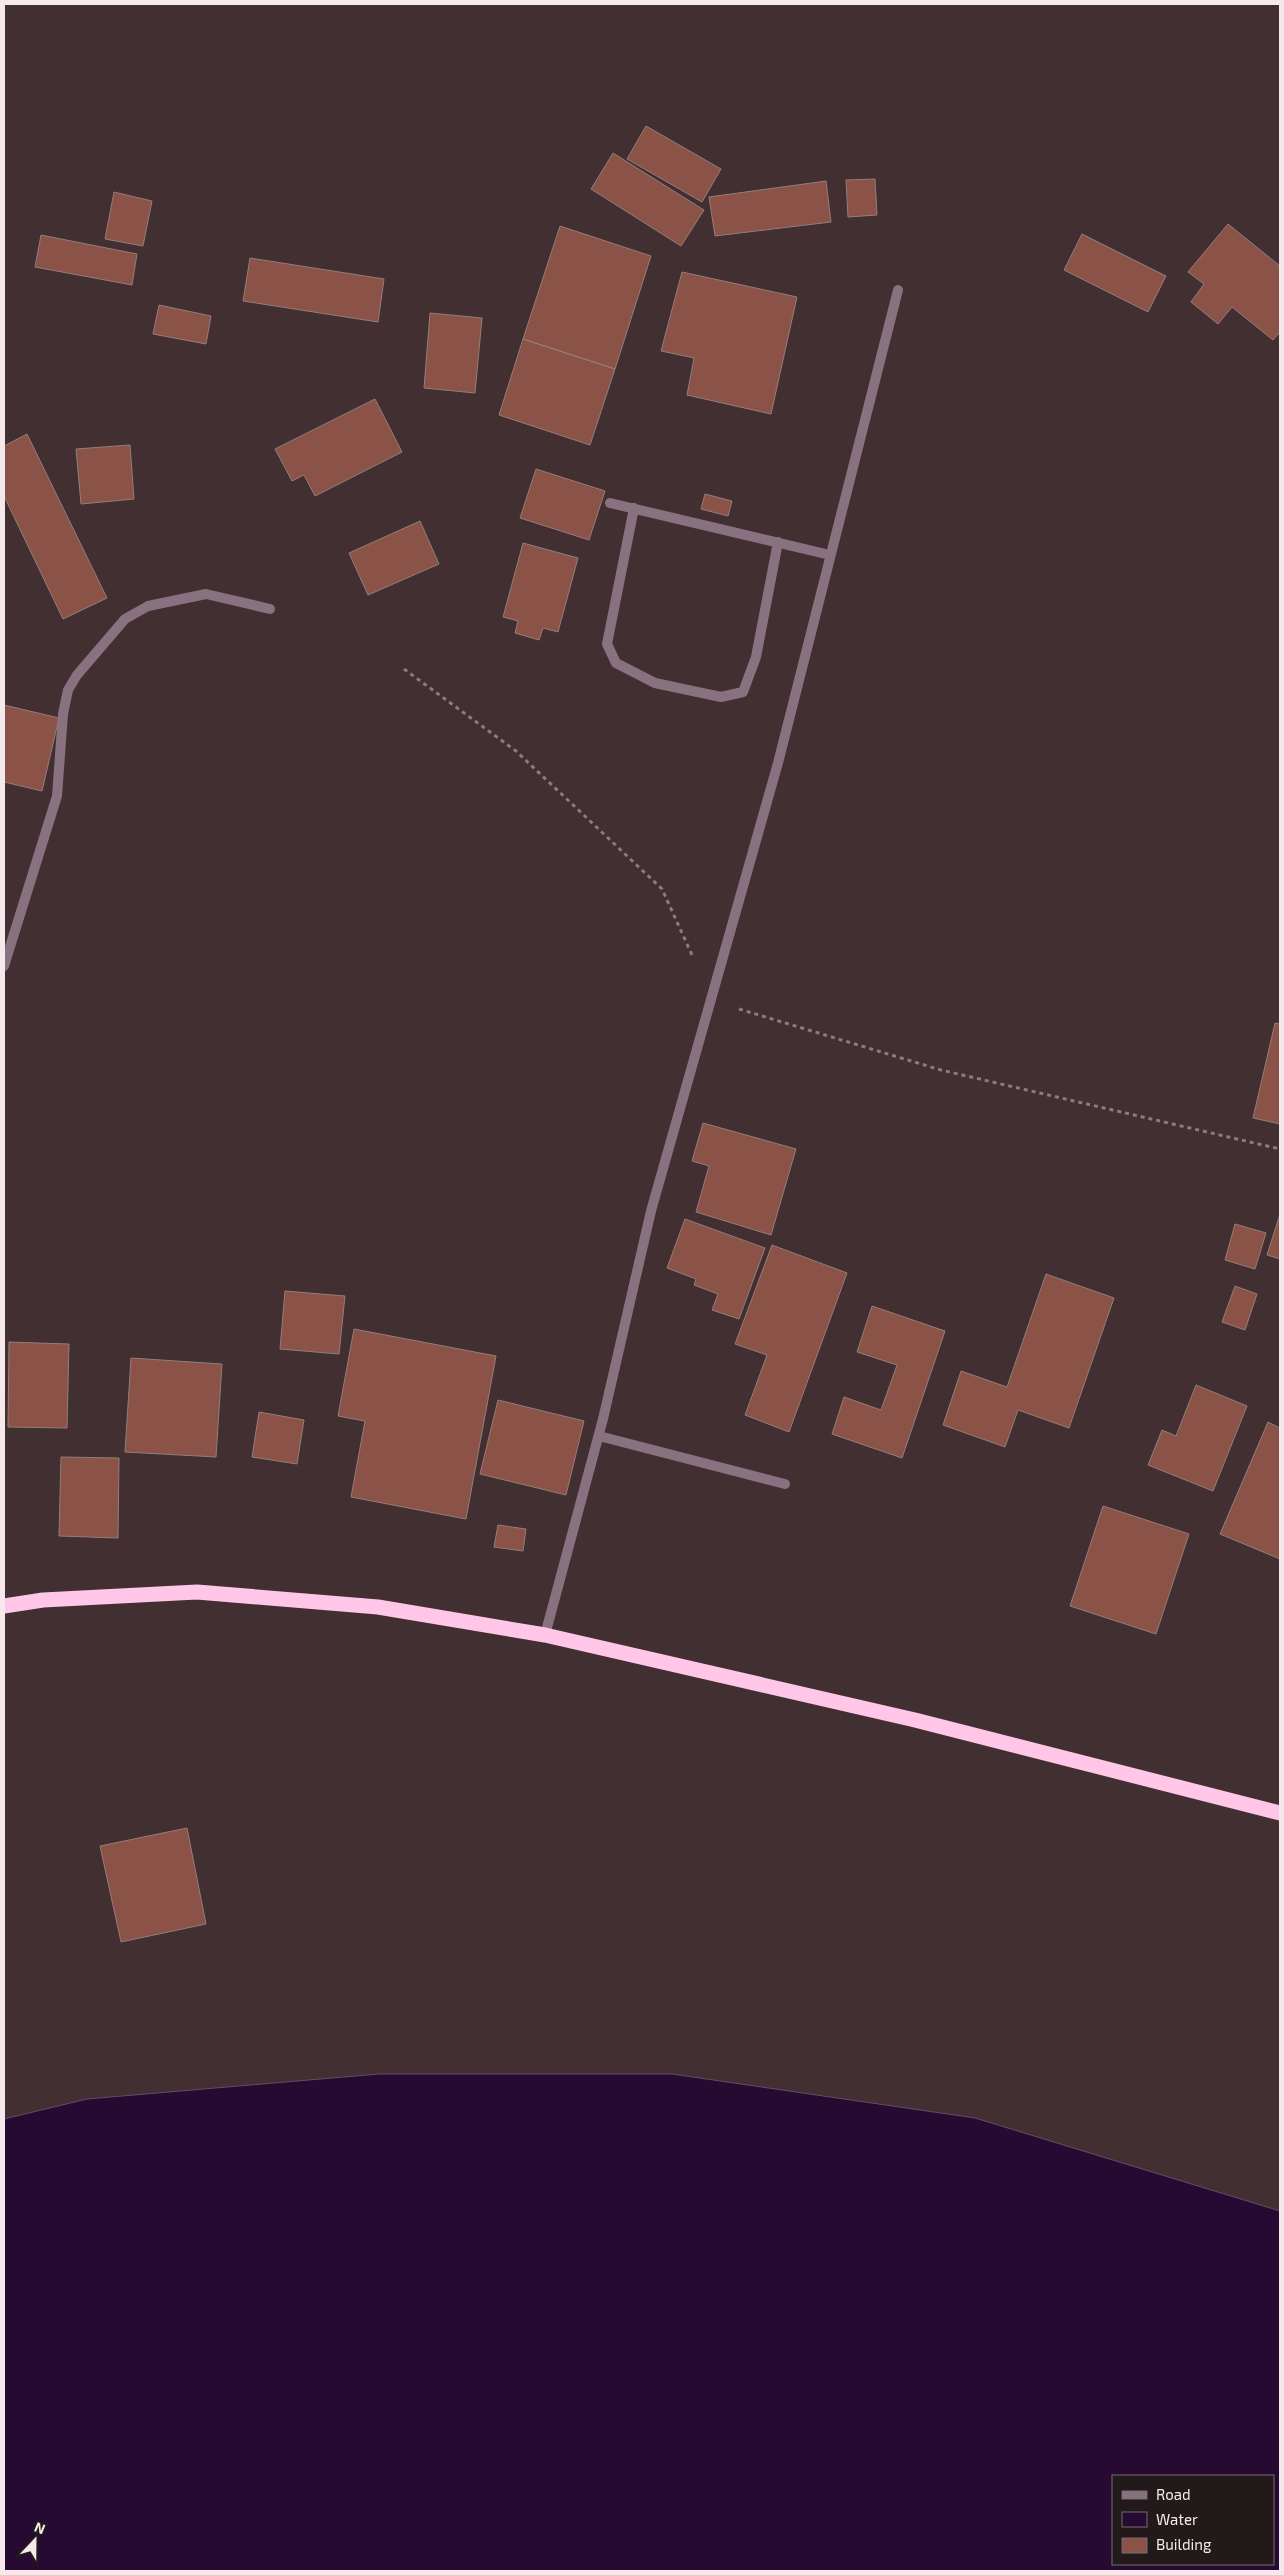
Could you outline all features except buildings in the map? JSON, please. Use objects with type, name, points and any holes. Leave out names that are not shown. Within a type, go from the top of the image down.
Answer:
[{"type":"highway","points":[[4,1606],[43,1600],[197,1592],[378,1607],[545,1635],[915,1720],[1280,1813]]},
{"type":"street","points":[[545,1635],[599,1436],[652,1211],[778,763],[898,290]]},
{"type":"street","points":[[610,503],[830,555]]},
{"type":"street","points":[[634,508],[607,644],[616,663],[655,683],[721,697],[743,692],[756,657],[778,542]]},
{"type":"street","points":[[4,966],[56,796],[63,714],[68,690],[77,675],[125,619],[148,606],[206,594],[270,609]]},
{"type":"street","points":[[599,1436],[785,1484]]},
{"type":"path","points":[[404,669],[516,751],[662,889],[712,1001],[940,1070],[1280,1149]]},
{"type":"water","points":[[379,2074],[672,2074],[975,2118],[1280,2211],[1280,2571],[4,2571],[4,2119],[87,2099]]}]
